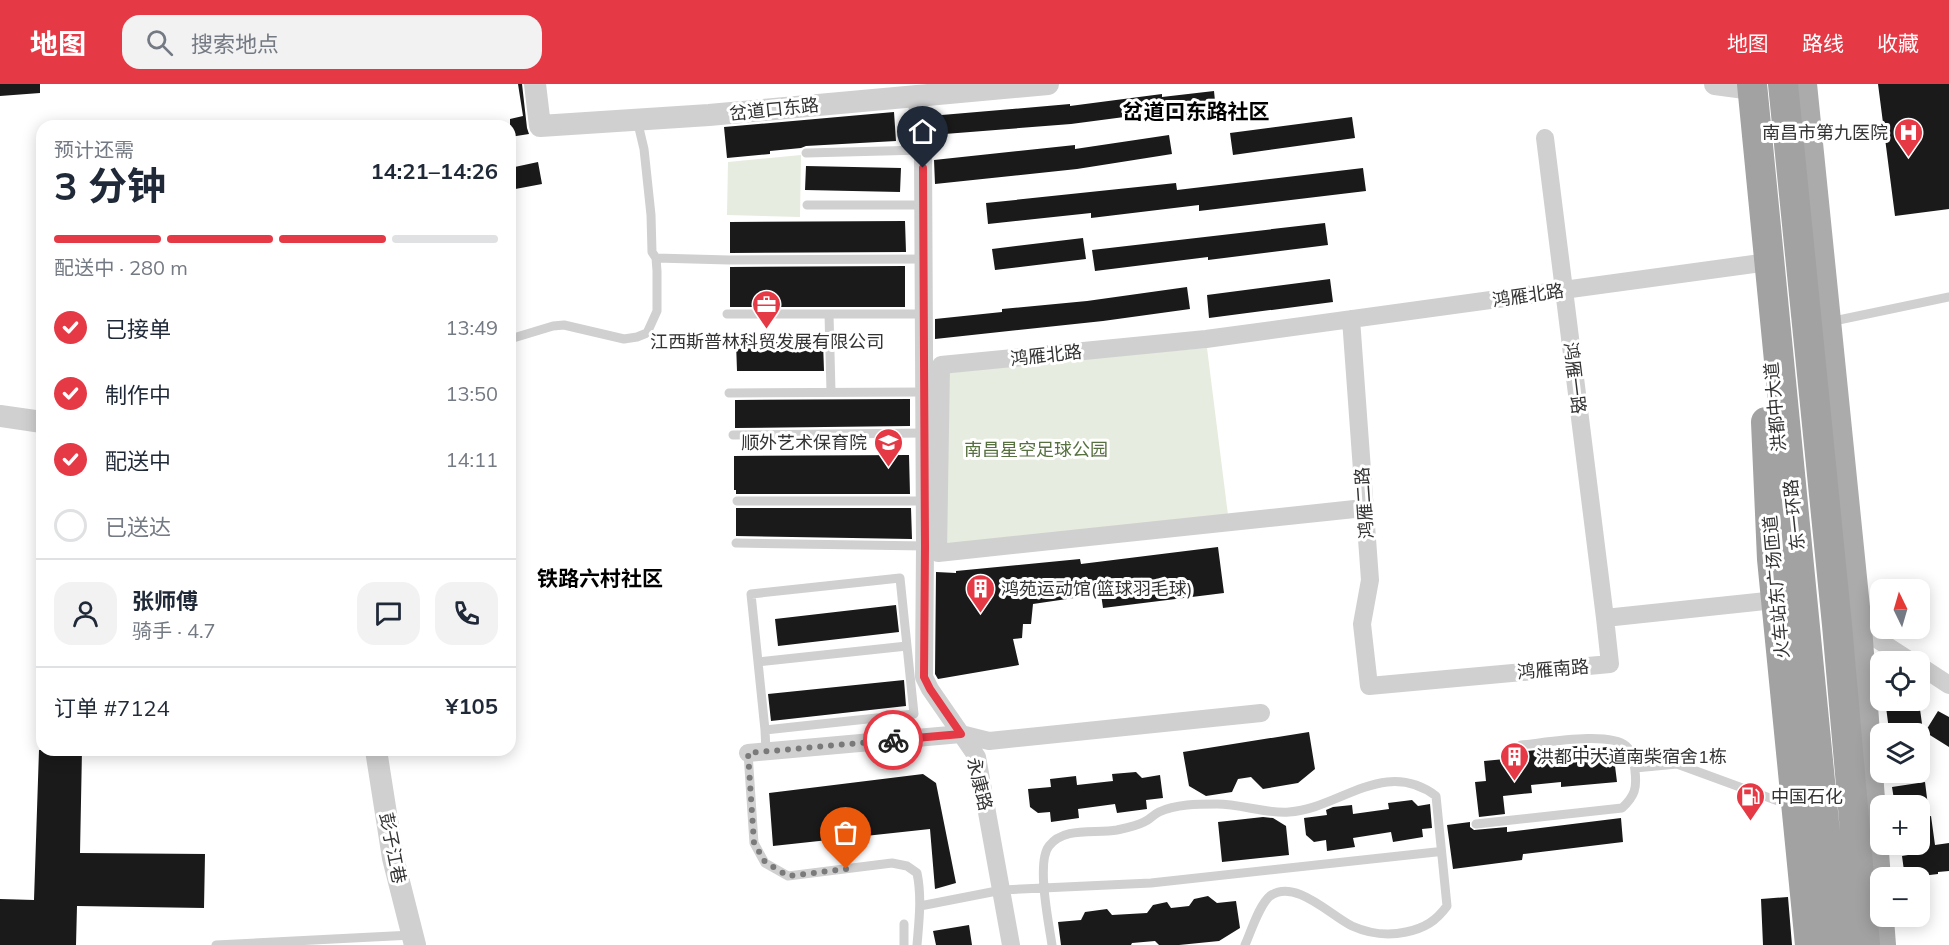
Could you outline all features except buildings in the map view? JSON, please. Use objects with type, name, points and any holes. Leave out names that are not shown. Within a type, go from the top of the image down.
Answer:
[{"type":"highway","name":"东一环路","points":[[1783,84],[1848,626],[1865,945]]},
{"type":"highway","name":"火车站东广场匝道","points":[[1747,85],[1772,559],[1810,945]]},
{"type":"highway","name":"东一环路","points":[[1747,85],[1836,945]]},
{"type":"main road","points":[[1803,84],[1827,322],[1848,626],[1882,945]]},
{"type":"main road","name":"洪都中大道","points":[[1747,85],[1761,263],[1826,945]]},
{"type":"main road","points":[[1848,626],[1880,867]]},
{"type":"main road","points":[[1890,927],[1893,945]]},
{"type":"street","name":"岔道口东路","points":[[535,84],[540,126],[709,115],[1048,84]]},
{"type":"street","points":[[1715,84],[1747,85]]},
{"type":"street","name":"永康路","points":[[916,95],[923,150],[924,677],[977,757],[1011,945]]},
{"type":"street","name":"鸿雁一路","points":[[1545,138],[1605,618]]},
{"type":"street","name":"鸿雁北路","points":[[1364,508],[938,553],[941,365],[1206,339],[1761,263]]},
{"type":"street","name":"鸿雁二路","points":[[1351,319],[1370,580],[1362,624],[1369,686]]},
{"type":"street","points":[[0,416],[36,421]]},
{"type":"street","points":[[1605,618],[1793,598]]},
{"type":"street","name":"鸿雁南路","points":[[1369,686],[1610,664],[1605,618]]},
{"type":"street","points":[[1848,626],[1892,651]]},
{"type":"street","points":[[1930,673],[1949,685]]},
{"type":"street","points":[[748,753],[961,734],[988,741],[1260,713]]},
{"type":"street","name":"彭子江巷","points":[[377,756],[393,858],[413,940]]},
{"type":"lane","points":[[516,337],[564,325],[624,339],[647,333],[657,310],[656,258],[652,252],[651,215],[644,149],[639,128],[631,120]]},
{"type":"lane","points":[[806,153],[923,150]]},
{"type":"lane","points":[[807,205],[923,205]]},
{"type":"lane","points":[[656,258],[924,259]]},
{"type":"lane","points":[[1827,322],[1949,297]]},
{"type":"lane","points":[[727,314],[924,314]]},
{"type":"lane","points":[[830,314],[831,393]]},
{"type":"lane","points":[[729,393],[924,392]]},
{"type":"lane","points":[[733,435],[924,433]]},
{"type":"lane","points":[[737,501],[925,501]]},
{"type":"lane","points":[[736,543],[925,546]]},
{"type":"lane","points":[[765,730],[914,714],[900,578],[751,594],[766,751]]},
{"type":"lane","points":[[758,662],[906,646]]},
{"type":"lane","points":[[1476,824],[1622,808],[1634,795],[1637,786],[1633,757],[1627,746],[1616,740],[1601,738],[1521,745]]},
{"type":"lane","points":[[748,753],[754,843],[765,862],[788,876],[892,863],[907,866],[917,873],[920,906],[917,945]]},
{"type":"lane","points":[[1635,768],[1677,764],[1786,804],[1808,822]]},
{"type":"lane","points":[[1052,945],[1043,863],[1047,847],[1060,836],[1116,830],[1145,822],[1168,809],[1190,805],[1242,805],[1290,812],[1308,808],[1361,787],[1393,782],[1410,784],[1436,796],[1447,906],[1438,919],[1420,929],[1397,934],[1376,934],[1339,920],[1310,898],[1292,892],[1279,893],[1271,896],[1263,906],[1245,945]]},
{"type":"lane","points":[[920,906],[1002,890],[1151,883],[1436,852]]},
{"type":"lane","points":[[904,924],[904,945]]},
{"type":"lane","points":[[216,945],[413,940]]},
{"type":"green space","points":[[801,155],[800,217],[727,215],[728,162]]},
{"type":"green space","name":"南昌星空足球公园","points":[[1207,348],[1228,515],[945,546],[947,370]]},
{"type":"way so far","points":[[846,869],[788,876],[765,862],[754,843],[748,753],[893,740]]},
{"type":"place","name":"南昌市第九医院","points":[[1909,158]]},
{"type":"place","name":"江西斯普林科贸发展有限公司","points":[[767,330]]},
{"type":"place","name":"顺外艺术保育院","points":[[888,468]]},
{"type":"place","name":"鸿苑运动馆(篮球羽毛球)","points":[[980,614]]},
{"type":"place","name":"洪都中大道南柴宿舍1栋","points":[[1515,782]]},
{"type":"place","name":"中国石化","points":[[1750,822]]},
{"type":"district","name":"岔道口东路社区","points":[[1196,111]]},
{"type":"district","name":"铁路六村社区","points":[[600,578]]},
{"type":"route","points":[[893,740],[961,734],[924,677],[923,168]]}]
